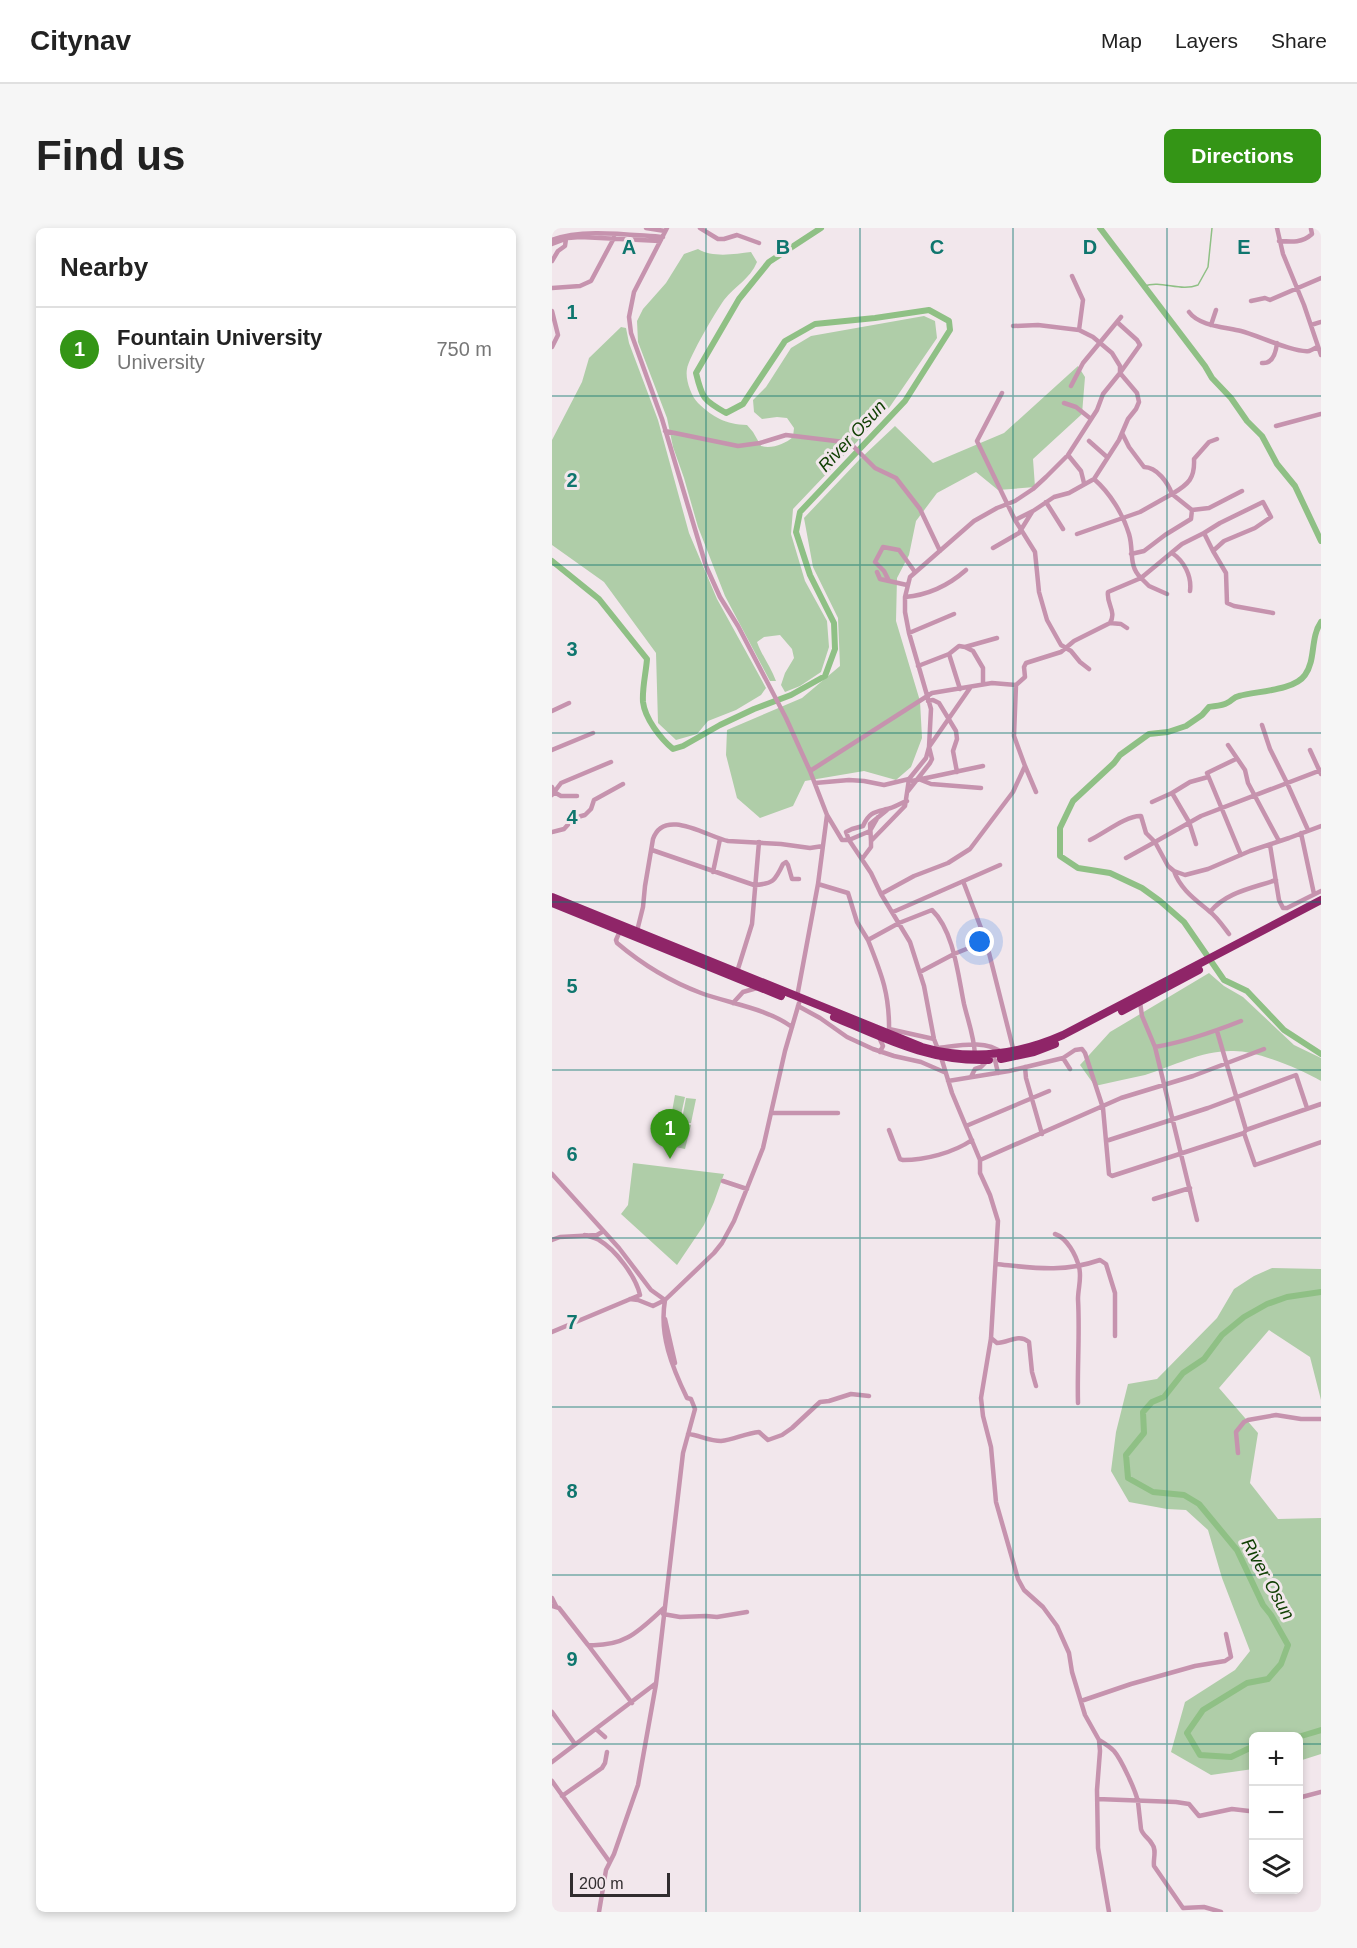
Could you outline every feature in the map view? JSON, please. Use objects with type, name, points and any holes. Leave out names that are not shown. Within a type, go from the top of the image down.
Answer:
[{"type":"highway","points":[[552,897],[737,972],[798,1002],[889,1031],[922,1047],[975,1061],[991,1060],[1044,1044],[1185,975]]},
{"type":"highway","points":[[1227,952],[1318,897]]},
{"type":"highway","points":[[552,903],[879,1037],[916,1051],[939,1052]]},
{"type":"highway","points":[[975,1061],[1009,1054],[1036,1052],[1056,1044],[1140,1002],[1227,952],[1321,905]]},
{"type":"street","points":[[646,228],[664,234]]},
{"type":"street","points":[[700,228],[718,239],[737,235],[759,243]]},
{"type":"street","points":[[1277,228],[1287,266],[1321,355]]},
{"type":"street","points":[[1280,241],[1298,242],[1311,236],[1311,229]]},
{"type":"street","points":[[558,251],[553,242],[566,234],[664,234]]},
{"type":"street","points":[[566,234],[614,238],[664,234]]},
{"type":"street","points":[[552,261],[558,251],[565,246],[566,234]]},
{"type":"street","points":[[664,234],[634,292],[629,317],[631,333],[665,431],[706,566],[720,597],[738,626],[786,718],[815,783],[826,815],[835,830],[843,841],[849,840],[870,831],[878,817]]},
{"type":"street","points":[[552,288],[580,286],[591,281],[614,238]]},
{"type":"street","points":[[1072,276],[1083,300],[1080,330]]},
{"type":"street","points":[[1251,301],[1265,298],[1269,300],[1321,278]]},
{"type":"street","points":[[1211,325],[1216,310]]},
{"type":"street","points":[[552,312],[558,330],[552,346]]},
{"type":"street","points":[[1189,312],[1192,317],[1221,329],[1240,331],[1307,351],[1318,347]]},
{"type":"street","points":[[1071,386],[1083,363],[1121,317]]},
{"type":"street","points":[[815,783],[849,780],[884,785],[909,778],[926,758],[931,718],[909,633],[905,597],[907,585],[915,572],[974,521],[1033,489],[1068,455],[1091,419],[1103,394],[1140,345],[1117,322]]},
{"type":"street","points":[[1311,325],[1321,322]]},
{"type":"street","points":[[1013,326],[1038,325],[1080,330],[1101,343],[1114,356],[1120,366],[1120,373],[1137,393],[1139,399],[1119,440],[1094,479],[1015,519]]},
{"type":"street","points":[[552,334],[556,340]]},
{"type":"street","points":[[1262,363],[1267,364],[1272,360],[1277,343]]},
{"type":"street","points":[[1002,393],[977,441],[1015,519],[1035,552],[1039,592],[1047,620],[1059,641],[1089,669]]},
{"type":"street","points":[[1064,403],[1076,407],[1091,419]]},
{"type":"street","points":[[1276,426],[1321,414]]},
{"type":"street","points":[[665,431],[738,446],[760,443],[786,435],[844,442],[853,446],[875,468],[896,478],[910,495],[940,551]]},
{"type":"street","points":[[1121,432],[1144,467],[1149,467],[1159,475],[1172,494],[1192,510],[1209,508],[1242,491]]},
{"type":"street","points":[[1077,534],[1140,512],[1179,490],[1195,473],[1194,459],[1209,442],[1217,440]]},
{"type":"street","points":[[1089,441],[1107,458]]},
{"type":"street","points":[[1068,455],[1081,471],[1084,483]]},
{"type":"street","points":[[1094,479],[1110,496],[1129,535],[1134,570],[1131,583]]},
{"type":"street","points":[[1046,502],[1063,529]]},
{"type":"street","points":[[1110,623],[1113,614],[1107,594],[1111,590],[1142,578],[1182,544],[1256,505],[1265,503],[1271,518],[1255,528],[1224,541],[1214,551]]},
{"type":"street","points":[[1131,554],[1144,551],[1191,519],[1192,510]]},
{"type":"street","points":[[993,548],[1018,533],[1033,511]]},
{"type":"street","points":[[1204,533],[1226,573],[1227,603],[1273,613]]},
{"type":"street","points":[[889,581],[884,571],[875,562],[883,546],[898,550],[915,572]]},
{"type":"street","points":[[1172,553],[1180,559],[1185,568],[1191,583],[1190,591]]},
{"type":"street","points":[[905,597],[933,592],[966,570]]},
{"type":"street","points":[[1134,570],[1149,586],[1167,594]]},
{"type":"street","points":[[877,572],[880,579],[907,585]]},
{"type":"street","points":[[909,633],[954,614]]},
{"type":"street","points":[[1036,792],[1014,735],[1016,685],[1025,677],[1026,663],[1061,652],[1074,641],[1110,623],[1121,624],[1127,628]]},
{"type":"street","points":[[918,666],[949,654],[957,647],[966,647],[997,638]]},
{"type":"street","points":[[966,647],[976,654],[983,668],[983,684]]},
{"type":"street","points":[[949,654],[960,689]]},
{"type":"street","points":[[916,659],[925,662]]},
{"type":"street","points":[[810,771],[936,692],[983,684],[1016,685]]},
{"type":"street","points":[[929,747],[970,688]]},
{"type":"street","points":[[927,699],[939,703],[957,734],[953,751],[957,772]]},
{"type":"street","points":[[552,711],[569,703]]},
{"type":"street","points":[[1262,725],[1270,749],[1308,831]]},
{"type":"street","points":[[552,750],[593,733]]},
{"type":"street","points":[[1228,745],[1245,770],[1248,783],[1279,841]]},
{"type":"street","points":[[908,791],[919,780],[922,772],[932,760],[929,747]]},
{"type":"street","points":[[1126,858],[1189,822],[1320,771],[1310,750]]},
{"type":"street","points":[[1236,759],[1208,772],[1208,777],[1241,855]]},
{"type":"street","points":[[577,796],[561,796],[553,791],[565,781],[611,762]]},
{"type":"street","points":[[909,778],[912,781],[919,780],[983,766]]},
{"type":"street","points":[[880,894],[914,876],[948,863],[970,849],[1013,792],[1025,766]]},
{"type":"street","points":[[914,772],[922,772]]},
{"type":"street","points":[[1152,802],[1190,782],[1208,777]]},
{"type":"street","points":[[871,841],[905,806],[909,778]]},
{"type":"street","points":[[919,780],[931,784],[981,788]]},
{"type":"street","points":[[552,832],[564,829],[574,818],[585,815],[591,809],[594,800],[623,784]]},
{"type":"street","points":[[1172,793],[1189,822],[1196,844]]},
{"type":"street","points":[[863,826],[867,818],[875,812],[907,801]]},
{"type":"street","points":[[887,809],[870,824],[849,830],[846,835],[871,873],[880,894],[910,942],[920,972],[934,1039],[944,1072],[980,1160],[981,1173],[995,1208],[998,1221],[991,1338],[981,1398],[991,1447],[995,1494],[1018,1579],[1024,1590],[1043,1607],[1057,1626],[1069,1653],[1072,1672],[1085,1715],[1099,1740],[1097,1799],[1099,1857],[1109,1912]]},
{"type":"street","points":[[630,1299],[653,1306],[665,1300],[722,1243],[747,1189],[763,1148],[798,1002],[818,884],[826,815]]},
{"type":"street","points":[[1089,840],[1137,816],[1142,817],[1146,832],[1155,842],[1168,866],[1174,871],[1184,888],[1210,912],[1229,934]]},
{"type":"street","points":[[862,860],[871,846],[870,824]]},
{"type":"street","points":[[637,931],[655,833],[668,825],[687,826],[720,839],[737,842],[759,842],[810,848],[823,846]]},
{"type":"street","points":[[1174,871],[1185,875],[1194,873],[1321,826]]},
{"type":"street","points":[[824,837],[835,830]]},
{"type":"street","points":[[1301,833],[1318,897]]},
{"type":"street","points":[[713,872],[720,839]]},
{"type":"street","points":[[737,972],[752,924],[759,842]]},
{"type":"street","points":[[1270,845],[1279,900],[1283,908],[1318,897],[1321,891]]},
{"type":"street","points":[[652,850],[754,885],[767,884],[773,880],[786,862],[792,879],[799,879]]},
{"type":"street","points":[[650,862],[661,854]]},
{"type":"street","points":[[893,912],[1000,865]]},
{"type":"street","points":[[1210,912],[1218,902],[1228,896],[1276,879]]},
{"type":"street","points":[[963,881],[986,941],[1011,1071]]},
{"type":"street","points":[[818,884],[848,893],[857,922],[868,940],[886,986],[889,1031],[934,1039]]},
{"type":"street","points":[[868,940],[899,923],[929,910],[934,911],[954,954],[974,1045],[975,1061],[971,1077]]},
{"type":"street","points":[[620,930],[617,943],[665,978],[699,992],[764,1013],[792,1027]]},
{"type":"street","points":[[920,972],[954,954],[986,941]]},
{"type":"street","points":[[733,1004],[743,992],[761,987]]},
{"type":"street","points":[[798,1002],[847,1037],[880,1052],[921,1062],[944,1072]]},
{"type":"street","points":[[1140,1002],[1142,1016],[1155,1047],[1197,1220]]},
{"type":"street","points":[[1155,1047],[1173,1044],[1241,1021]]},
{"type":"street","points":[[1217,1030],[1255,1165],[1321,1143]]},
{"type":"street","points":[[879,1037],[883,1046],[880,1052]]},
{"type":"street","points":[[939,1052],[974,1045],[993,1047],[1009,1054]]},
{"type":"street","points":[[948,1081],[1011,1071],[1063,1058],[1075,1050],[1082,1049],[1103,1108],[1109,1174],[1112,1176],[1321,1104]]},
{"type":"street","points":[[980,1160],[1103,1108],[1121,1098],[1227,1064],[1264,1049]]},
{"type":"street","points":[[1036,1052],[1045,1062]]},
{"type":"street","points":[[1063,1058],[1070,1069]]},
{"type":"street","points":[[991,1060],[998,1073]]},
{"type":"street","points":[[1025,1067],[1041,1134]]},
{"type":"street","points":[[1011,1071],[1022,1074],[1026,1078]]},
{"type":"street","points":[[1107,1141],[1296,1075],[1307,1108]]},
{"type":"street","points":[[966,1126],[1049,1091]]},
{"type":"street","points":[[771,1113],[838,1113]]},
{"type":"street","points":[[889,1130],[900,1159],[903,1160],[929,1157],[960,1147],[972,1140]]},
{"type":"street","points":[[552,1174],[602,1232],[619,1248],[651,1290],[665,1300]]},
{"type":"street","points":[[723,1181],[747,1189]]},
{"type":"street","points":[[1154,1199],[1190,1188]]},
{"type":"street","points":[[552,1240],[602,1232]]},
{"type":"street","points":[[1055,1234],[1064,1239],[1079,1267],[1078,1402]]},
{"type":"street","points":[[552,1332],[640,1294],[625,1266],[600,1240],[585,1235]]},
{"type":"street","points":[[996,1264],[1054,1269],[1079,1267],[1101,1260],[1106,1264],[1115,1293],[1115,1336]]},
{"type":"street","points":[[599,1912],[609,1861],[614,1854],[638,1785],[656,1684],[683,1453],[694,1413],[694,1404],[687,1398],[675,1371],[663,1316],[665,1300]]},
{"type":"street","points":[[991,1338],[997,1343],[1022,1338],[1029,1342],[1036,1386]]},
{"type":"street","points":[[688,1434],[723,1441],[747,1433],[759,1432],[768,1440],[792,1428],[820,1402],[851,1394],[869,1396]]},
{"type":"street","points":[[1238,1453],[1236,1432],[1248,1420],[1276,1415],[1300,1419],[1321,1419]]},
{"type":"street","points":[[552,1598],[554,1606],[588,1645],[632,1703]]},
{"type":"street","points":[[664,1611],[680,1617],[717,1617],[747,1612]]},
{"type":"street","points":[[588,1645],[613,1645],[664,1611]]},
{"type":"street","points":[[1081,1701],[1119,1687],[1225,1660],[1231,1657],[1226,1634]]},
{"type":"street","points":[[552,1762],[656,1684]]},
{"type":"street","points":[[646,1691],[654,1695]]},
{"type":"street","points":[[552,1712],[575,1744]]},
{"type":"street","points":[[596,1729],[604,1737]]},
{"type":"street","points":[[1099,1740],[1114,1751],[1133,1788],[1141,1817],[1141,1829],[1155,1851],[1154,1866],[1183,1908],[1204,1907],[1221,1912]]},
{"type":"street","points":[[562,1796],[602,1768],[607,1752]]},
{"type":"street","points":[[552,1781],[609,1861]]},
{"type":"street","points":[[1303,1797],[1321,1792]]},
{"type":"street","points":[[1097,1799],[1189,1804],[1199,1816],[1232,1809],[1249,1811]]},
{"type":"green space","points":[[698,249],[710,254],[751,252],[757,262],[746,278],[728,295],[703,334],[689,363],[687,378],[698,403],[720,419],[747,425],[761,446],[778,445],[793,437],[794,428],[787,418],[762,419],[754,412],[753,400],[766,387],[791,348],[811,336],[924,316],[935,321],[937,338],[889,408],[793,509],[791,534],[805,581],[827,621],[829,647],[821,672],[800,686],[785,692],[781,685],[794,658],[792,649],[780,635],[764,637],[757,642],[776,681],[770,681],[725,596],[698,527],[673,447],[667,418],[638,342],[637,321],[643,309],[666,283],[684,254]]},
{"type":"green space","points":[[621,327],[626,328],[629,343],[658,420],[689,533],[717,599],[766,688],[761,695],[736,710],[708,721],[697,734],[676,740],[658,723],[656,653],[604,582],[552,545],[552,440],[582,382],[589,358]]},
{"type":"green space","points":[[1078,366],[1085,377],[1082,414],[1033,459],[1035,487],[998,490],[976,472],[937,493],[916,521],[909,555],[897,578],[896,621],[920,701],[922,738],[911,767],[896,780],[864,771],[805,781],[793,806],[760,818],[737,798],[726,755],[727,730],[802,698],[840,666],[838,618],[813,567],[804,518],[895,426],[933,463],[1004,433]]},
{"type":"green space","points":[[1209,973],[1224,986],[1243,997],[1294,1045],[1321,1058],[1321,1081],[1302,1071],[1254,1054],[1222,1051],[1199,1056],[1145,1075],[1095,1086],[1080,1065],[1110,1032]]},
{"type":"green space","points":[[675,1095],[685,1097],[680,1119],[675,1122],[679,1128],[685,1124],[691,1125],[685,1149],[666,1145]]},
{"type":"green space","points":[[686,1098],[696,1099],[691,1123],[685,1123],[682,1119]]},
{"type":"green space","points":[[633,1163],[724,1174],[704,1225],[677,1265],[621,1214],[628,1205]]},
{"type":"green space","points":[[1272,1268],[1321,1269],[1321,1400],[1310,1357],[1269,1330],[1219,1388],[1258,1433],[1250,1483],[1278,1519],[1321,1518],[1321,1754],[1303,1760],[1303,1732],[1249,1732],[1249,1770],[1211,1775],[1171,1752],[1185,1702],[1235,1670],[1250,1651],[1222,1578],[1208,1530],[1186,1510],[1129,1502],[1111,1471],[1116,1432],[1128,1384],[1157,1379],[1217,1318],[1234,1289]]},
{"type":"waterway","name":"River Osun","points":[[552,561],[599,599],[647,659],[643,691],[644,708],[654,728],[673,749],[754,709],[791,695],[825,676],[835,649],[834,623],[810,575],[796,532],[800,512],[905,401],[950,330],[949,321],[929,310],[815,324],[785,341],[743,404],[726,413],[712,405],[702,393],[696,373],[739,299],[769,262],[821,228]]},
{"type":"waterway","name":"River Osun","points":[[1100,228],[1212,378],[1262,436],[1277,464],[1295,486],[1321,541]]},
{"type":"waterway","points":[[1144,286],[1158,284],[1191,287],[1198,285],[1208,267],[1212,228]]},
{"type":"waterway","name":"River Osun","points":[[1321,622],[1315,635],[1308,669],[1300,680],[1284,687],[1237,697],[1225,704],[1209,707],[1186,726],[1168,732],[1149,734],[1120,755],[1073,801],[1060,828],[1060,856],[1078,868],[1110,873],[1142,888],[1160,901],[1184,922],[1224,980],[1247,991],[1284,1030],[1321,1054]]},
{"type":"waterway","name":"River Osun","points":[[1249,1748],[1231,1757],[1200,1755],[1187,1733],[1203,1710],[1247,1683],[1268,1679],[1281,1664],[1288,1645],[1263,1605],[1237,1550],[1199,1504],[1184,1495],[1153,1492],[1128,1478],[1126,1455],[1144,1433],[1143,1412],[1152,1402],[1164,1397],[1183,1373],[1204,1359],[1222,1335],[1244,1317],[1267,1304],[1287,1297],[1321,1292]]},
{"type":"waterway","name":"River Osun","points":[[1303,1735],[1321,1730]]},
{"type":"place","name":"Fountain University","points":[[670,1159]]}]
